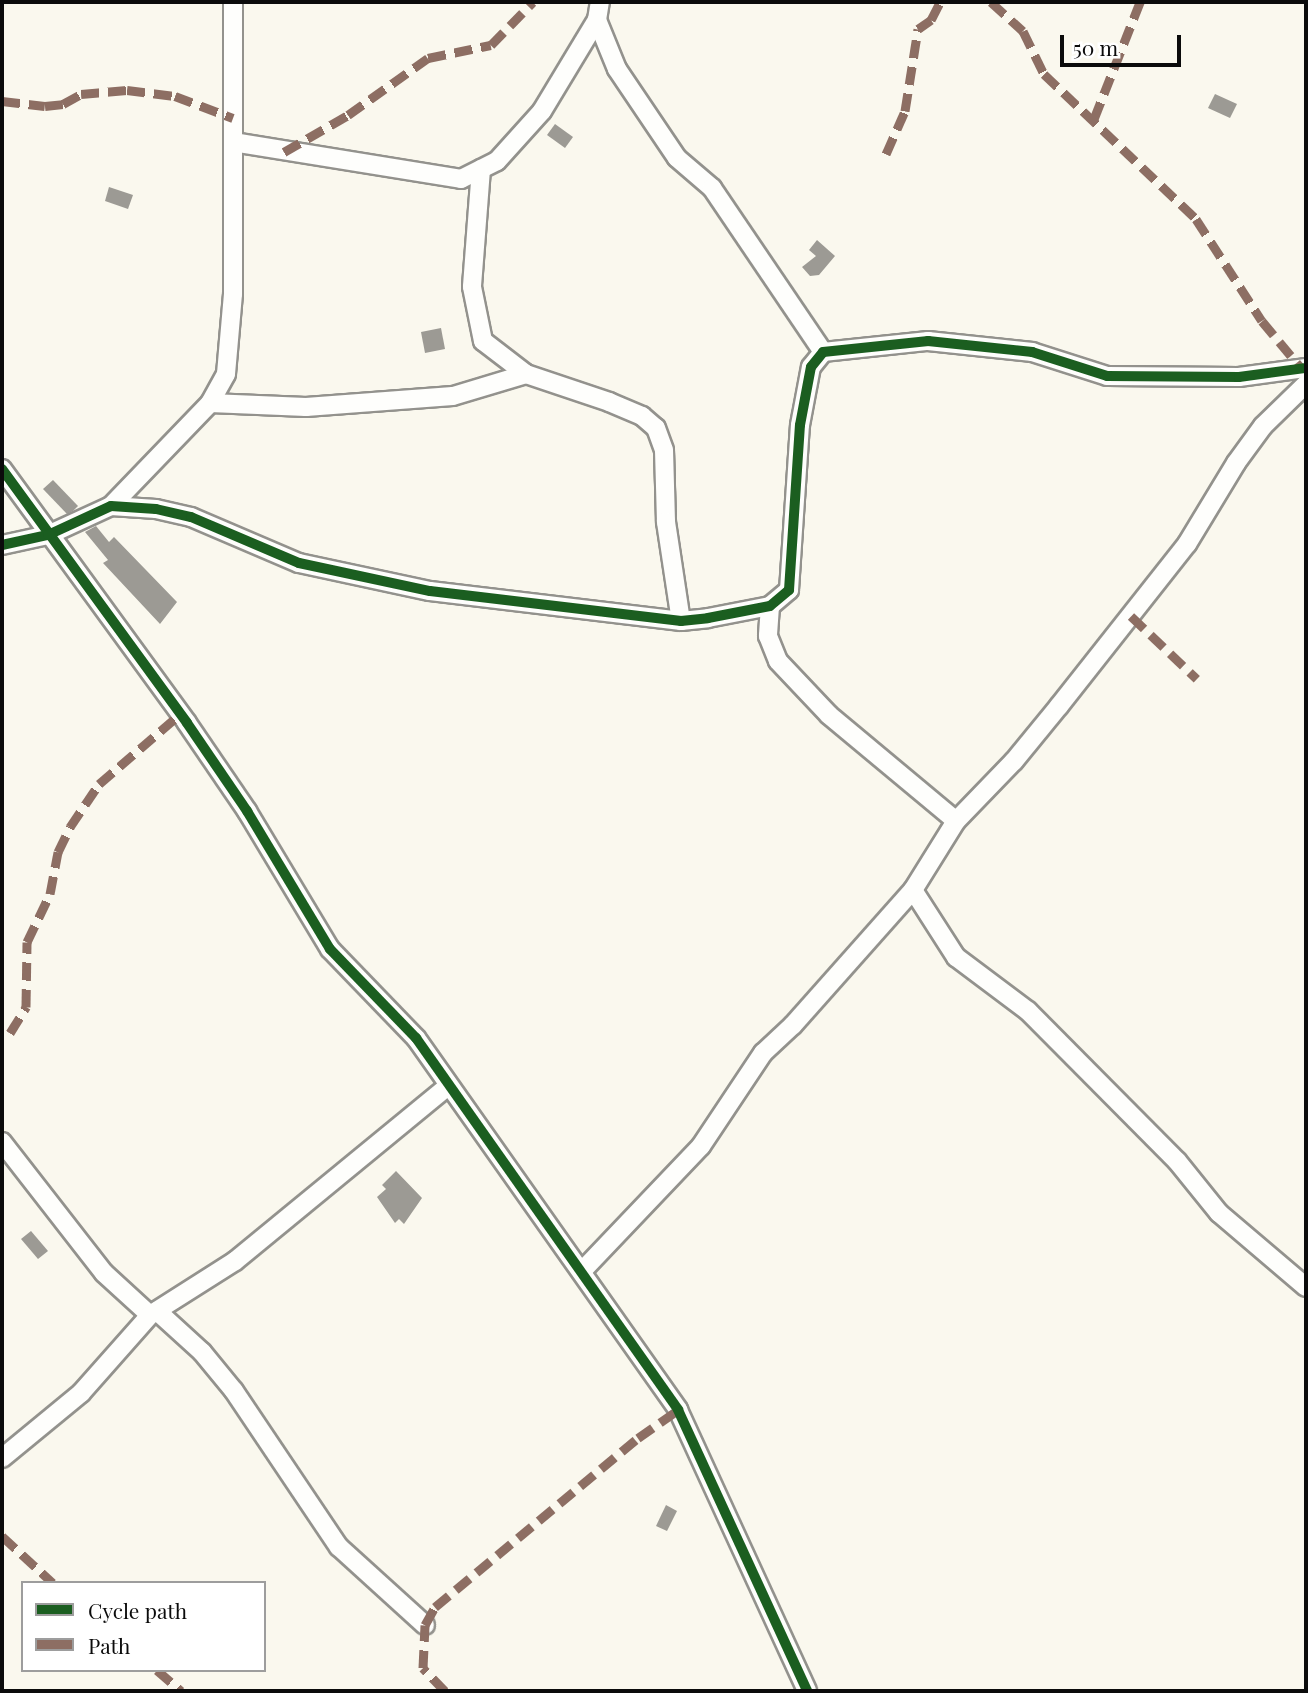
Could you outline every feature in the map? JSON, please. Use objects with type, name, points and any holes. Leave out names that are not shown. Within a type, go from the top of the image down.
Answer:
[{"type":"street","points":[[2,545],[48,535],[111,506],[210,403],[226,374],[232,338],[233,2]]},
{"type":"street","points":[[233,142],[361,159],[461,179],[497,161],[542,111],[597,20],[600,2]]},
{"type":"street","points":[[597,20],[617,69],[669,147],[712,188],[823,352]]},
{"type":"street","points":[[481,169],[472,287],[483,341],[526,374],[609,402],[642,416],[656,428],[664,450],[666,522],[681,621]]},
{"type":"street","points":[[111,506],[191,517],[299,563],[430,591],[681,621],[770,606],[783,599],[793,582],[800,425],[811,367],[823,352],[928,341],[1032,352],[1107,376],[1239,377],[1306,369]]},
{"type":"street","points":[[210,403],[306,407],[453,396],[526,374]]},
{"type":"street","points":[[583,1270],[701,1146],[763,1053],[793,1025],[913,890],[956,821],[1014,761],[1107,646],[1200,526],[1236,463],[1264,426],[1306,384]]},
{"type":"street","points":[[2,470],[225,778],[330,949],[416,1038],[583,1270],[678,1410],[807,1691]]},
{"type":"street","points":[[770,606],[768,636],[778,662],[829,715],[956,821]]},
{"type":"street","points":[[913,890],[956,957],[1028,1011],[1177,1161],[1228,1223],[1306,1287]]},
{"type":"street","points":[[2,1458],[81,1393],[154,1313],[236,1261],[449,1086]]},
{"type":"street","points":[[2,1142],[104,1273],[202,1352],[234,1391],[340,1547],[425,1625]]},
{"type":"building","points":[[1215,94],[1237,104],[1230,118],[1208,108]]},
{"type":"building","points":[[555,124],[573,137],[565,148],[547,135]]},
{"type":"building","points":[[109,187],[133,195],[128,209],[105,201]]},
{"type":"building","points":[[817,240],[835,256],[819,275],[810,276],[802,267],[816,256],[809,250]]},
{"type":"building","points":[[441,328],[445,349],[425,353],[421,332]]},
{"type":"building","points":[[53,480],[78,506],[73,511],[67,514],[43,489]]},
{"type":"building","points":[[96,526],[109,542],[114,537],[177,602],[160,624],[103,563],[108,560],[85,532]]},
{"type":"building","points":[[396,1171],[422,1198],[404,1224],[399,1219],[395,1223],[377,1197],[386,1189],[382,1185]]},
{"type":"building","points":[[31,1231],[48,1251],[38,1259],[21,1239]]},
{"type":"building","points":[[666,1505],[677,1511],[667,1531],[656,1526]]},
{"type":"marked path","points":[[284,152],[348,115],[428,58],[491,45],[533,2]]},
{"type":"marked path","points":[[886,154],[905,111],[918,29],[931,20],[940,2]]},
{"type":"marked path","points":[[991,2],[1023,31],[1044,74],[1196,219],[1262,321],[1302,369]]},
{"type":"marked path","points":[[1094,119],[1140,2]]},
{"type":"marked path","points":[[2,101],[45,106],[63,104],[81,94],[127,90],[175,96],[233,118]]},
{"type":"marked path","points":[[1131,616],[1197,679]]},
{"type":"marked path","points":[[10,1033],[26,1007],[27,942],[50,894],[58,852],[70,827],[99,784],[180,714]]},
{"type":"marked path","points":[[445,1691],[423,1668],[425,1625],[435,1607],[638,1438],[678,1410]]},
{"type":"marked path","points":[[2,1536],[51,1581]]},
{"type":"marked path","points":[[159,1672],[181,1691]]},
{"type":"cycle path","points":[[2,545],[48,535],[111,506],[156,509],[191,517],[299,563],[430,591],[681,621],[708,618],[770,606],[789,590],[800,425],[811,367],[823,352],[928,341],[1032,352],[1107,376],[1239,377],[1306,368]]},
{"type":"cycle path","points":[[2,469],[187,723],[247,811],[330,949],[416,1038],[678,1410],[807,1691]]}]
